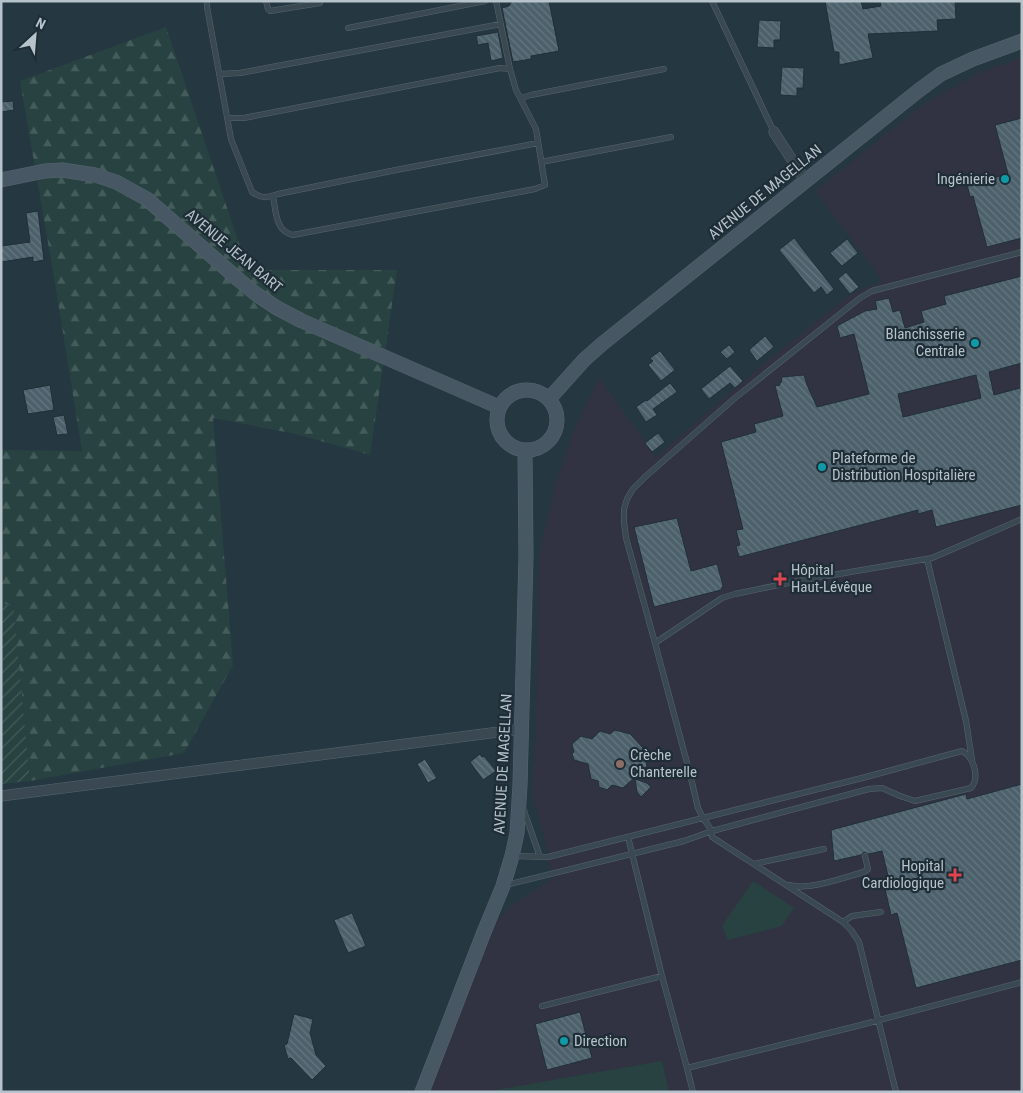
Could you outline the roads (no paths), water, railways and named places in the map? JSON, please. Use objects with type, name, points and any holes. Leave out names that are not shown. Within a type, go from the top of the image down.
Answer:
[{"type":"street","name":"AVENUE DE MAGELLAN","points":[[549,399],[584,360],[602,344],[918,91],[941,74],[973,59],[1022,41]]},
{"type":"street","points":[[774,132],[805,180]]},
{"type":"street","name":"AVENUE JEAN BART","points":[[1,180],[45,171],[62,170],[94,175],[116,182],[147,199],[239,280],[277,308],[302,321],[500,407]]},
{"type":"street","points":[[531,390],[541,393],[549,399],[555,407],[557,428],[545,445],[526,451],[507,443],[501,436],[497,426],[497,417],[505,399],[513,393],[531,390]]},
{"type":"street","name":"AVENUE DE MAGELLAN","points":[[422,1092],[503,886],[517,833],[522,729],[526,557],[526,451]]},
{"type":"street","points":[[1,796],[522,729]]},
{"type":"lane","points":[[207,1],[231,139],[252,192],[258,196],[266,198],[396,170],[538,144]]},
{"type":"lane","points":[[266,1],[270,11],[320,3]]},
{"type":"lane","points":[[348,28],[485,1]]},
{"type":"lane","points":[[273,196],[281,228],[286,233],[293,235],[535,189],[545,185],[536,129],[516,90],[496,1]]},
{"type":"lane","points":[[712,1],[774,132]]},
{"type":"lane","points":[[219,74],[240,74],[501,24]]},
{"type":"lane","points":[[227,118],[244,118],[500,68],[510,69]]},
{"type":"lane","points":[[521,98],[664,69]]},
{"type":"lane","points":[[541,162],[671,137]]},
{"type":"lane","points":[[896,1092],[859,942],[851,930],[843,922],[712,837],[712,831],[698,808],[626,538],[624,509],[634,489],[646,477],[735,398],[860,298],[872,291],[1022,252]]},
{"type":"lane","points":[[655,643],[722,598],[798,581],[932,558],[1022,519]]},
{"type":"lane","points":[[503,886],[684,841],[712,831],[869,789],[882,788],[915,801],[971,788],[975,784],[976,779],[966,721],[927,559]]},
{"type":"lane","points":[[512,856],[548,857],[962,751],[968,754],[972,763]]},
{"type":"lane","points":[[866,777],[869,789]]},
{"type":"lane","points":[[519,797],[540,857]]},
{"type":"lane","points":[[628,838],[662,976],[694,1092]]},
{"type":"lane","points":[[754,864],[824,849]]},
{"type":"lane","points":[[780,881],[795,886],[806,886],[864,872],[868,869],[865,856]]},
{"type":"lane","points":[[802,895],[799,890],[806,886]]},
{"type":"lane","points":[[843,922],[852,916],[880,912]]},
{"type":"lane","points":[[542,1006],[662,976]]},
{"type":"lane","points":[[687,1068],[1022,982]]},
{"type":"place","name":"Ingénierie","points":[[1005,179]]},
{"type":"place","name":"Blanchisserie Centrale","points":[[975,343]]},
{"type":"place","name":"Plateforme de Distribution Hospitalière","points":[[822,467]]},
{"type":"place","name":"Hôpital Haut-Lévêque","points":[[780,579]]},
{"type":"place","name":"Crèche Chanterelle","points":[[620,764]]},
{"type":"place","name":"Hopital Cardiologique","points":[[955,875]]},
{"type":"place","name":"Direction","points":[[564,1041]]}]
